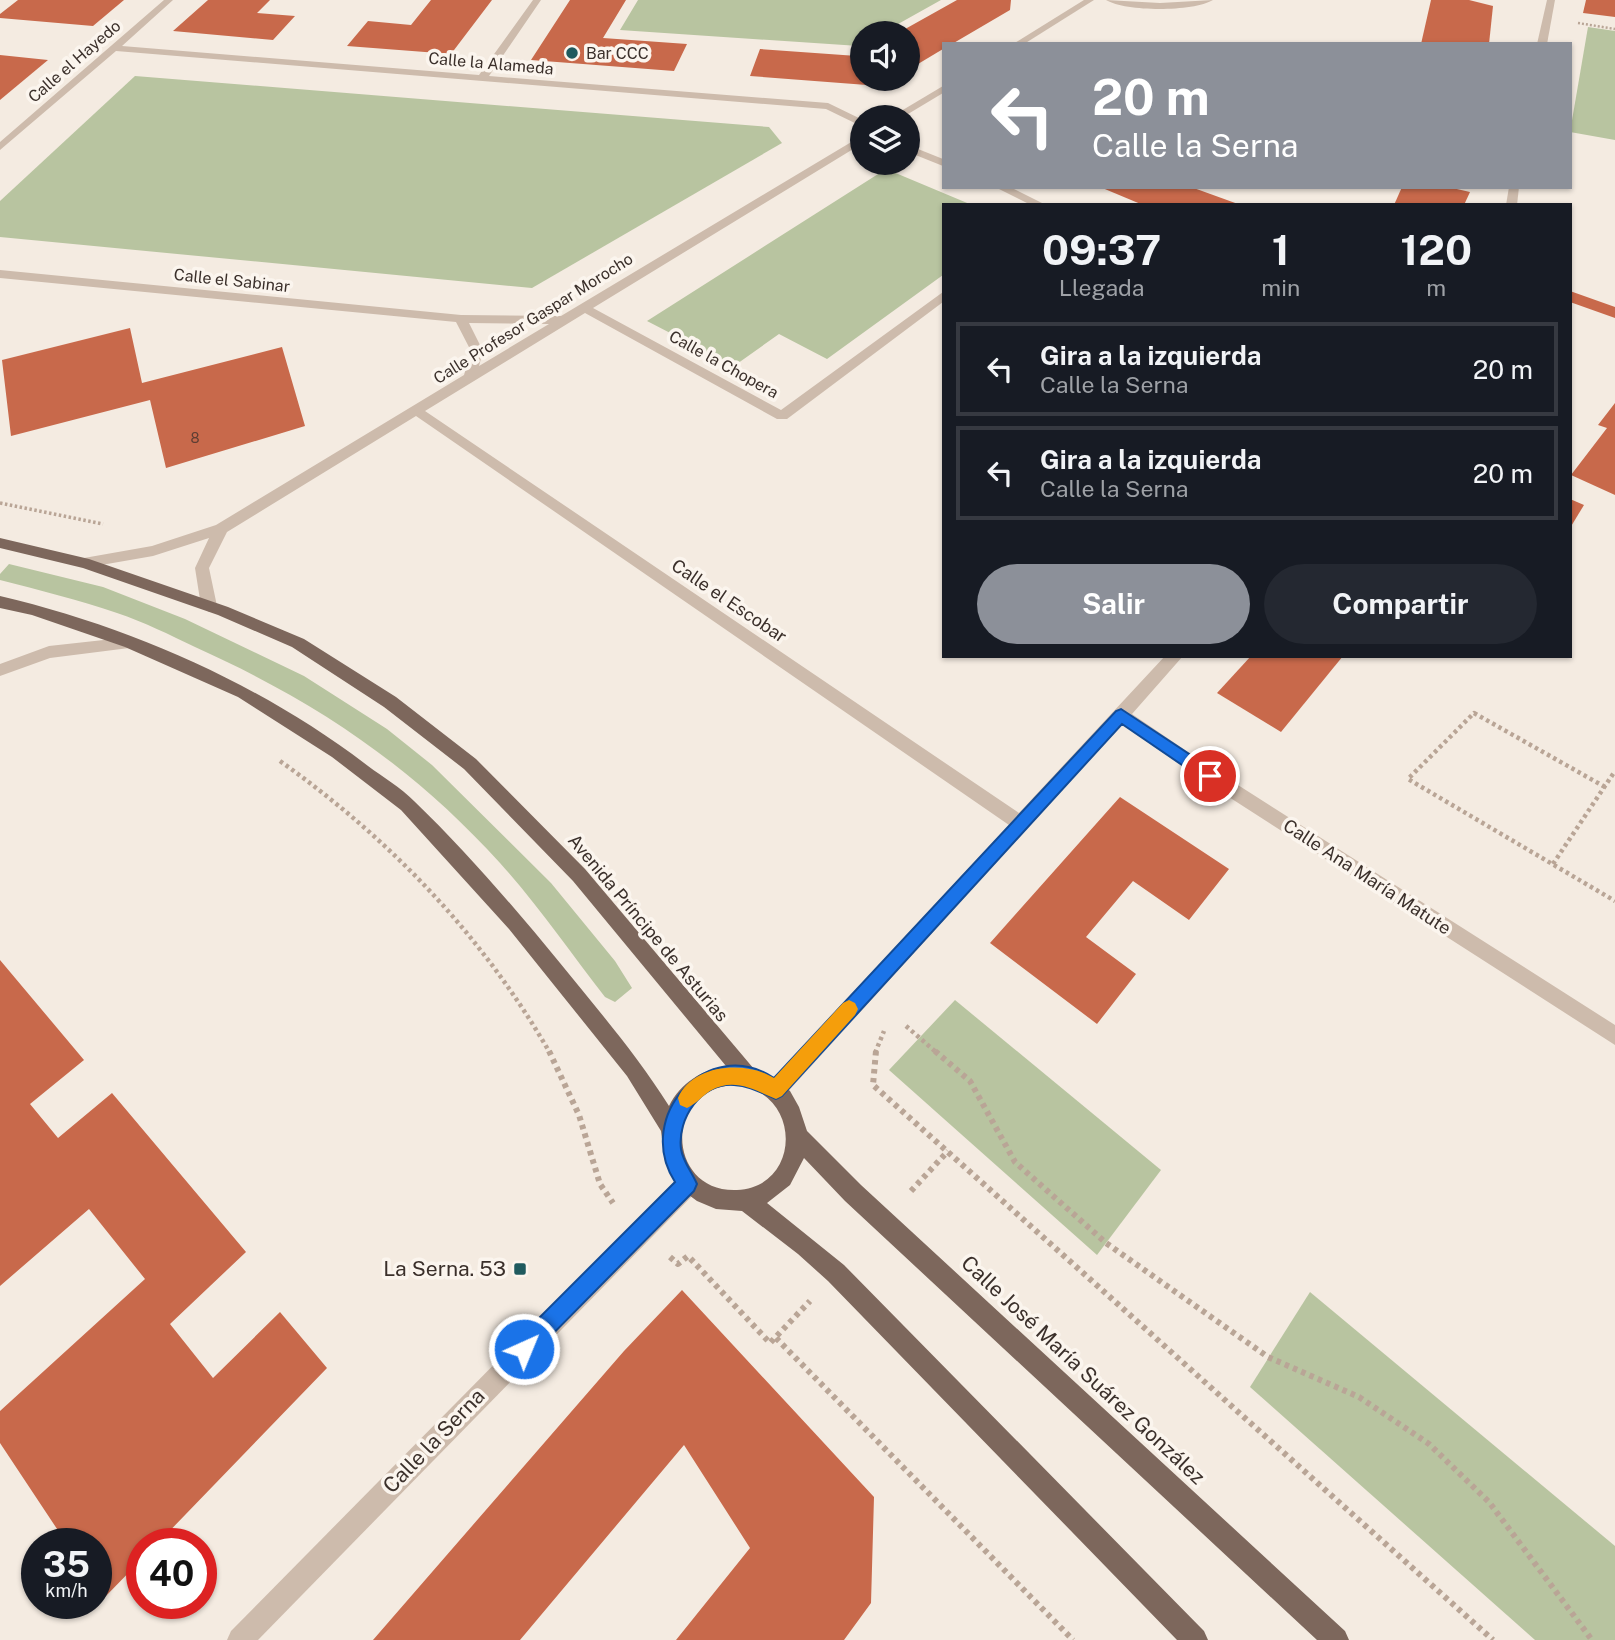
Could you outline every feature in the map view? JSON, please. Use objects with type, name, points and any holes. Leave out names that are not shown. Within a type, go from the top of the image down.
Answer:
[{"type":"main road","name":"Avenida Príncipe de Asturias","points":[[0,543],[84,563],[209,606],[298,643],[390,702],[470,764],[579,875],[747,1076]]},
{"type":"main road","points":[[0,602],[131,643],[244,693],[338,752],[407,805],[516,923],[634,1069],[672,1129]]},
{"type":"main road","points":[[731,1075],[762,1081],[776,1090],[787,1102],[794,1118],[797,1136],[794,1154],[776,1184],[762,1194],[745,1200],[723,1201],[704,1195],[688,1184],[676,1167],[671,1149],[672,1129],[679,1109],[692,1091],[711,1080],[731,1075]]},
{"type":"main road","name":"Calle José María Suárez González","points":[[797,1136],[853,1193],[1336,1640]]},
{"type":"main road","points":[[745,1200],[806,1246],[836,1273],[1195,1640]]},
{"type":"street","name":"Calle el Hayedo","points":[[0,147],[169,0]]},
{"type":"street","points":[[482,78],[537,0]]},
{"type":"street","points":[[1020,42],[1090,0]]},
{"type":"street","points":[[1110,0],[1155,6],[1184,5],[1209,0]]},
{"type":"street","points":[[1542,42],[1551,0]]},
{"type":"street","name":"Calle la Alameda","points":[[113,48],[828,106],[850,117]]},
{"type":"street","points":[[916,105],[942,90]]},
{"type":"street","name":"Calle Profesor Gaspar Morocho","points":[[84,563],[153,551],[221,528],[850,146]]},
{"type":"street","points":[[920,153],[942,163]]},
{"type":"street","points":[[1005,189],[1036,203]]},
{"type":"street","name":"Calle el Sabinar","points":[[0,274],[461,320],[562,320]]},
{"type":"street","name":"Calle la Chopera","points":[[583,307],[782,416],[942,297]]},
{"type":"street","points":[[461,320],[477,351],[470,376]]},
{"type":"street","name":"Calle el Escobar","points":[[417,411],[1020,823]]},
{"type":"street","points":[[209,606],[202,568],[221,528]]},
{"type":"street","points":[[0,670],[49,652],[131,643]]},
{"type":"street","points":[[776,1090],[1173,658]]},
{"type":"street","name":"Calle Ana María Matute","points":[[1121,715],[1210,776],[1615,1036]]},
{"type":"street","name":"Calle la Serna","points":[[240,1640],[688,1184]]},
{"type":"path","points":[[1569,22],[1615,29]]},
{"type":"path","points":[[0,503],[105,525]]},
{"type":"path","points":[[1605,787],[1474,713],[1408,779],[1615,901]]},
{"type":"path","points":[[274,758],[356,820],[398,857],[477,944],[515,995],[550,1054],[579,1115],[602,1193]]},
{"type":"path","points":[[1553,864],[1615,771]]},
{"type":"path","points":[[886,1025],[874,1056],[873,1084],[1493,1640]]},
{"type":"path","points":[[906,1027],[970,1080],[1015,1161],[1106,1243],[1268,1357],[1359,1397],[1429,1444],[1489,1502],[1592,1640]]},
{"type":"path","points":[[678,1264],[688,1256],[770,1343],[776,1338],[1073,1640]]},
{"type":"green space","points":[[638,0],[941,0],[903,21],[850,21],[850,45],[620,30]]},
{"type":"green space","points":[[1588,27],[1615,31],[1615,140],[1572,132]]},
{"type":"green space","points":[[135,76],[769,127],[782,143],[532,288],[0,237],[0,201]]},
{"type":"green space","points":[[877,175],[900,175],[967,203],[942,203],[942,276],[827,359],[779,334],[734,366],[647,321]]},
{"type":"green space","points":[[9,564],[103,587],[185,619],[304,676],[387,729],[432,765],[551,883],[615,961],[632,988],[615,1002],[605,997],[514,879],[466,828],[396,766],[321,713],[239,668],[147,625],[88,604],[0,580],[0,574]]},
{"type":"green space","points":[[955,1000],[1161,1170],[1097,1255],[889,1070]]},
{"type":"green space","points":[[1310,1292],[1615,1546],[1615,1640],[1535,1640],[1250,1387]]},
{"type":"building","points":[[18,0],[124,0],[93,26],[0,18],[0,14]]},
{"type":"building","points":[[208,0],[270,0],[257,13],[295,16],[273,40],[173,31]]},
{"type":"building","points":[[431,0],[492,0],[451,54],[347,46],[368,21],[411,25]]},
{"type":"building","points":[[570,0],[626,0],[603,38],[687,44],[674,71],[531,60]]},
{"type":"building","points":[[957,0],[1011,0],[1010,10],[955,42],[942,42],[942,50],[920,63],[919,21]]},
{"type":"building","points":[[1431,0],[1469,0],[1493,6],[1489,42],[1421,42]]},
{"type":"building","points":[[1586,0],[1615,0],[1615,17],[1583,13]]},
{"type":"building","points":[[760,49],[850,55],[850,84],[750,76]]},
{"type":"building","points":[[0,55],[48,60],[0,100]]},
{"type":"building","points":[[1105,189],[1197,189],[1235,203],[1138,203]]},
{"type":"building","points":[[1401,189],[1457,189],[1470,192],[1465,203],[1395,203]]},
{"type":"building","points":[[1572,292],[1615,307],[1615,318],[1572,303]]},
{"type":"building","points":[[130,328],[142,383],[282,347],[305,426],[166,468],[150,400],[11,436],[2,360]]},
{"type":"building","points":[[1615,403],[1615,495],[1572,475],[1607,428],[1598,425]]},
{"type":"building","points":[[1572,500],[1584,505],[1572,525]]},
{"type":"building","points":[[1249,658],[1341,658],[1281,732],[1217,693]]},
{"type":"building","points":[[1120,797],[1229,869],[1189,920],[1133,881],[1086,937],[1136,974],[1097,1024],[990,943]]},
{"type":"building","points":[[0,960],[84,1060],[30,1104],[58,1138],[112,1093],[246,1252],[170,1324],[213,1378],[280,1312],[327,1368],[172,1528],[126,1528],[126,1575],[112,1590],[112,1528],[56,1528],[0,1443],[0,1411],[145,1279],[89,1209],[0,1286]]},
{"type":"building","points":[[682,1290],[874,1497],[871,1603],[844,1640],[676,1640],[750,1548],[684,1445],[520,1640],[373,1640],[624,1351]]},
{"type":"slow traffic","points":[[687,1098],[692,1091],[711,1080],[731,1075],[747,1076],[776,1090],[849,1009]]},
{"type":"place","name":"Bar CCC","points":[[572,53]]},
{"type":"place","name":"La Serna. 53","points":[[520,1269]]},
{"type":"route","points":[[524,1349],[688,1184],[676,1167],[671,1149],[672,1129],[679,1109],[692,1091],[711,1080],[731,1075],[747,1076],[776,1090],[1121,715],[1210,776]]}]
